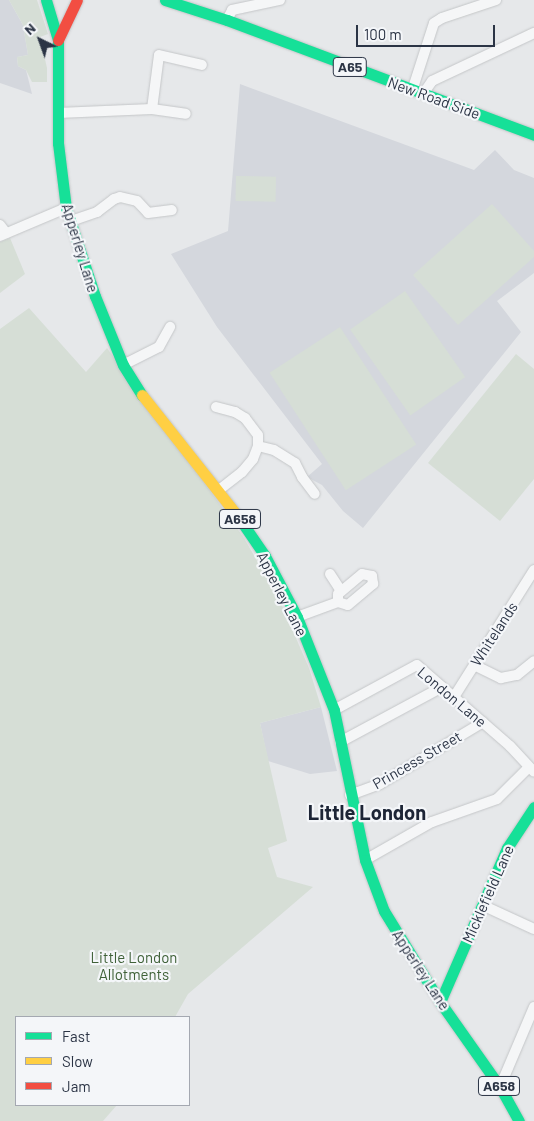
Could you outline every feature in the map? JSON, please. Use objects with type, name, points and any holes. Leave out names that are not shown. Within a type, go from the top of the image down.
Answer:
[{"type":"main road","name":"Apperley Lane","points":[[46,0],[58,40],[58,144],[66,208],[95,296],[123,365],[140,394],[220,490],[265,556],[297,617],[334,710],[350,795],[365,860],[384,911],[440,1002],[500,1086],[519,1121]]},
{"type":"main road","name":"A658","points":[[52,0],[68,3],[77,0]]},
{"type":"main road","name":"Apperley Lane","points":[[58,40],[77,0]]},
{"type":"main road","name":"New Road Side","points":[[165,0],[227,20],[418,93],[533,134]]},
{"type":"main road","name":"Micklefield Lane","points":[[440,1002],[507,848],[517,830],[534,807]]},
{"type":"main road","name":"Micklefield Lane","points":[[449,984],[452,1019]]},
{"type":"street","points":[[227,20],[232,10],[280,0]]},
{"type":"street","points":[[418,93],[434,24],[442,18],[496,0]]},
{"type":"street","points":[[418,93],[432,81],[534,33]]},
{"type":"street","points":[[152,109],[159,55],[202,65]]},
{"type":"street","points":[[58,113],[152,109],[186,114]]},
{"type":"street","points":[[71,221],[97,212],[114,199],[120,197],[137,201],[148,213],[172,210]]},
{"type":"street","points":[[2,231],[66,208]]},
{"type":"street","points":[[123,365],[158,347],[165,340],[170,327]]},
{"type":"street","points":[[216,408],[235,412],[245,418],[258,434],[258,446],[253,459],[242,472],[220,490]]},
{"type":"street","points":[[258,446],[274,450],[295,463],[302,477],[315,494]]},
{"type":"street","name":"Whitelands","points":[[454,697],[534,570]]},
{"type":"street","points":[[330,574],[341,591]]},
{"type":"street","points":[[297,617],[338,602],[348,605],[373,584],[374,578],[369,574],[362,574],[341,591],[337,596],[338,602]]},
{"type":"street","points":[[474,666],[501,678],[517,675],[534,661]]},
{"type":"street","name":"London Lane","points":[[334,710],[417,665],[531,765]]},
{"type":"street","points":[[340,742],[442,687]]},
{"type":"street","name":"Princess Street","points":[[350,795],[380,784],[483,722]]},
{"type":"street","points":[[365,860],[432,822],[497,799],[531,765]]},
{"type":"street","points":[[482,905],[534,929]]},
{"type":"street","points":[[500,1086],[534,1007]]},
{"type":"shaded area","points":[[0,0],[9,0],[23,25],[28,55],[17,57],[18,66],[26,70],[32,94],[0,83]]},
{"type":"shaded area","points":[[240,84],[474,170],[495,150],[514,170],[534,178],[534,273],[497,301],[521,332],[363,528],[343,511],[322,485],[307,477],[322,464],[217,327],[171,254],[228,231]]},
{"type":"shaded area","points":[[321,707],[337,771],[310,774],[268,761],[260,723]]},
{"type":"green space","points":[[9,0],[37,0],[48,34],[40,37],[47,68],[47,82],[32,82],[26,70],[18,66],[17,57],[28,55],[23,25]]},
{"type":"green space","points":[[236,176],[276,177],[276,202],[236,201]]},
{"type":"green space","points":[[492,204],[534,251],[534,257],[458,325],[413,275]]},
{"type":"green space","points":[[10,238],[25,274],[0,293],[0,242]]},
{"type":"green space","points":[[405,291],[465,377],[410,415],[350,329]]},
{"type":"green space","name":"Little London Allotments","points":[[29,308],[86,372],[107,348],[244,538],[279,599],[309,668],[321,707],[260,723],[287,841],[268,848],[277,877],[313,887],[188,994],[176,1016],[15,1016],[15,1106],[116,1106],[103,1121],[0,1121],[0,329]]},
{"type":"green space","points":[[340,327],[416,444],[346,490],[270,373]]},
{"type":"green space","points":[[516,354],[534,369],[534,479],[500,521],[428,463]]},
{"type":"traffic: fast","points":[[46,0],[58,40],[58,143],[66,208],[95,296],[123,365],[142,395]]},
{"type":"traffic: fast","points":[[165,0],[227,20],[534,135]]},
{"type":"traffic: fast","points":[[239,518],[265,556],[297,617],[334,710],[365,860],[384,911],[440,1002],[500,1087],[519,1121]]},
{"type":"traffic: fast","points":[[440,1002],[507,848],[534,807]]},
{"type":"traffic: slow","points":[[142,395],[239,518]]},
{"type":"traffic: jam","points":[[58,40],[77,0]]},
{"type":"district","name":"Little London","points":[[367,812]]}]
